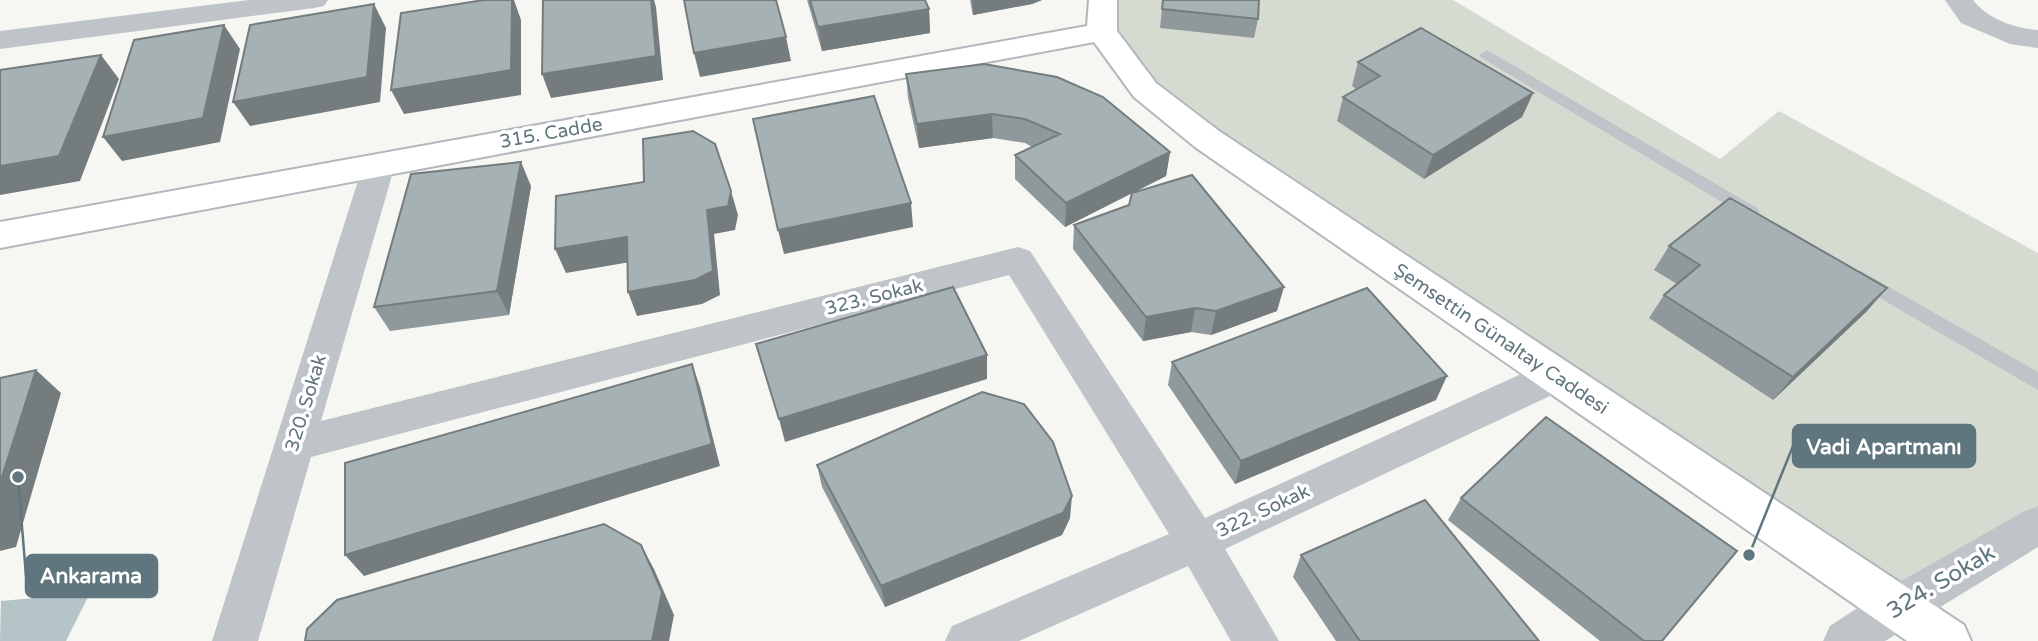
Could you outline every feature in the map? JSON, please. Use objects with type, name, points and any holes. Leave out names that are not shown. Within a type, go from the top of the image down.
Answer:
[{"type":"street","points":[[0,40],[314,0]]},
{"type":"street","points":[[1965,9],[2020,38],[2038,39]]},
{"type":"street","name":"315. Cadde","points":[[0,235],[379,165],[1102,16]]},
{"type":"street","name":"Şemsettin Günaltay Caddesi","points":[[1102,16],[1145,90],[1207,139],[1947,641]]},
{"type":"street","name":"320. Sokak","points":[[234,641],[379,165]]},
{"type":"street","name":"323. Sokak","points":[[293,445],[1018,260],[1197,542],[1256,641]]},
{"type":"street","name":"322. Sokak","points":[[968,641],[1197,542],[1555,376]]},
{"type":"street","name":"324. Sokak","points":[[1846,641],[1896,608],[2038,525]]},
{"type":"lane","points":[[1487,55],[1762,219]]},
{"type":"lane","points":[[1846,269],[2038,382]]},
{"type":"shaded area","points":[[1103,0],[1453,0],[1720,159],[1779,111],[2038,253],[2038,525],[1896,608],[1207,139],[1102,32]]},
{"type":"shaded area","points":[[90,593],[66,641],[0,641],[1,601]]},
{"type":"building","points":[[484,0],[512,0],[511,70],[391,90],[401,13]]},
{"type":"building","points":[[543,0],[651,0],[656,56],[542,74]]},
{"type":"building","points":[[684,0],[776,0],[786,37],[694,53]]},
{"type":"building","points":[[810,0],[925,0],[929,9],[818,27]]},
{"type":"building","points":[[1163,0],[1259,0],[1258,19],[1162,9]]},
{"type":"building","points":[[374,4],[367,77],[233,102],[250,25]]},
{"type":"building","points":[[224,25],[203,118],[103,137],[134,40]]},
{"type":"building","points":[[1421,28],[1533,93],[1433,155],[1343,97],[1380,76],[1358,62]]},
{"type":"building","points":[[101,55],[59,156],[0,166],[0,70]]},
{"type":"building","points":[[984,64],[1057,77],[1103,97],[1170,152],[1066,203],[1015,155],[1060,134],[1025,119],[992,114],[917,124],[906,74]]},
{"type":"building","points":[[874,96],[911,203],[778,230],[753,119]]},
{"type":"building","points":[[693,131],[715,144],[731,191],[728,206],[707,210],[713,271],[695,280],[628,292],[627,237],[555,249],[556,196],[644,182],[643,139]]},
{"type":"building","points":[[521,162],[497,291],[374,307],[411,174]]},
{"type":"building","points":[[1192,175],[1284,287],[1216,311],[1195,308],[1146,317],[1074,225],[1129,205],[1132,193]]},
{"type":"building","points":[[1730,198],[1887,288],[1793,377],[1664,295],[1700,265],[1669,246]]},
{"type":"building","points":[[953,287],[987,355],[779,419],[756,344]]},
{"type":"building","points":[[1367,288],[1447,376],[1241,461],[1172,362]]},
{"type":"building","points":[[692,364],[712,444],[345,555],[345,463]]},
{"type":"building","points":[[36,370],[0,483],[0,378]]},
{"type":"building","points":[[982,392],[1024,404],[1053,442],[1072,496],[1063,513],[881,586],[817,465]]},
{"type":"building","points":[[1546,417],[1737,551],[1662,641],[1644,641],[1461,498]]},
{"type":"building","points":[[1425,500],[1539,641],[1360,641],[1301,555]]},
{"type":"building","points":[[604,524],[641,545],[662,592],[652,641],[305,641],[307,629],[337,600]]},
{"type":"place","name":"Ankarama","points":[[18,477]]},
{"type":"place","name":"Vadi Apartmanı","points":[[1749,555]]}]
